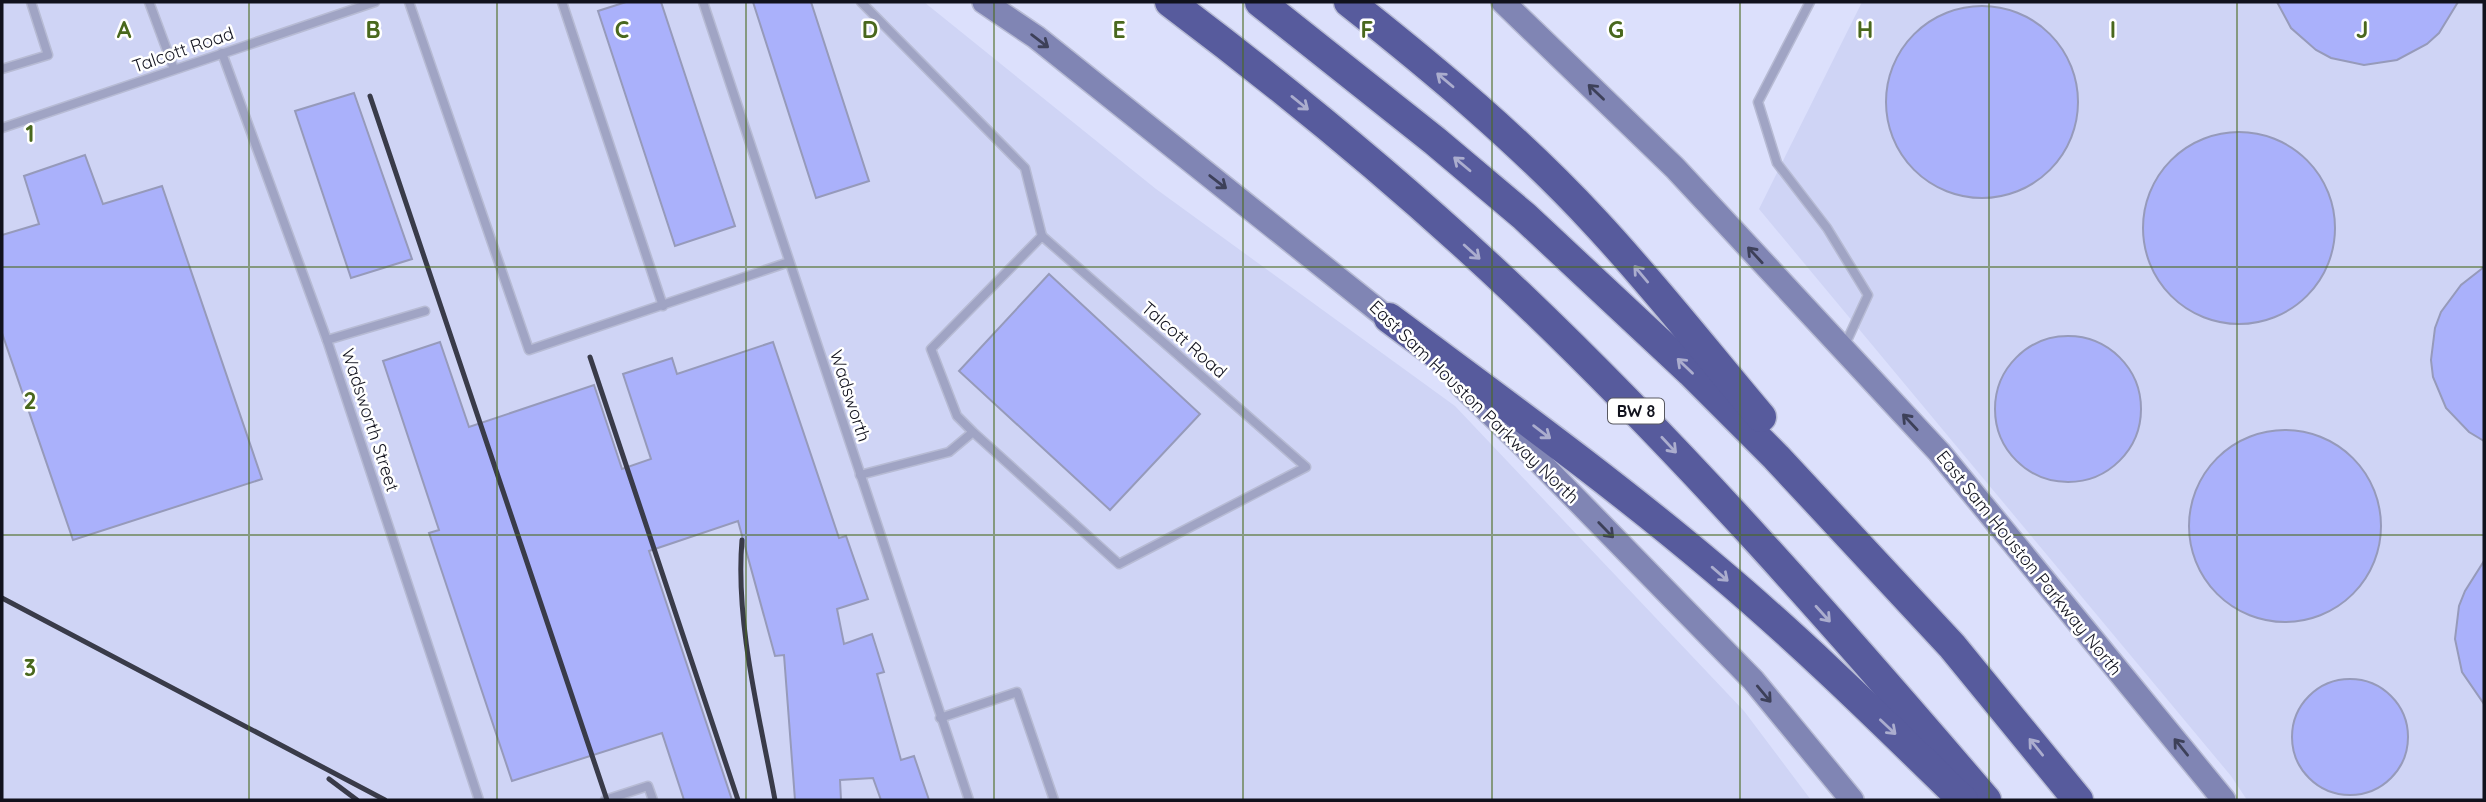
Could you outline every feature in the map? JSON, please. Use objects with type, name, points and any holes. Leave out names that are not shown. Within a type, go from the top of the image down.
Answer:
[{"type":"highway","points":[[1145,2],[1247,60]]},
{"type":"highway","name":"BW 8","points":[[1170,2],[1314,114],[1444,227],[1594,368],[1733,514],[1903,703],[1986,800]]},
{"type":"highway","points":[[1349,2],[1477,108],[1596,223],[2078,800]]},
{"type":"highway","points":[[1264,4],[1524,216],[1620,305],[1776,457],[1952,646]]},
{"type":"highway","points":[[1390,318],[1550,438],[1714,568],[1805,649],[1963,800]]},
{"type":"main road","name":"East Sam Houston Parkway North","points":[[984,2],[1036,37],[1390,318],[1525,447],[1753,680],[1852,800]]},
{"type":"main road","name":"East Sam Houston Parkway North","points":[[1503,2],[1675,168],[1939,452],[2224,800]]},
{"type":"lane","points":[[2,69],[48,55],[31,2]]},
{"type":"lane","points":[[149,2],[174,69]]},
{"type":"lane","name":"Talcott Road","points":[[2,128],[375,2]]},
{"type":"lane","points":[[409,2],[529,350],[789,262]]},
{"type":"lane","points":[[562,2],[663,306]]},
{"type":"lane","name":"Wadsworth","points":[[703,2],[969,800]]},
{"type":"lane","points":[[859,475],[949,452],[973,432],[957,416],[931,349],[1042,236],[1024,168],[861,2]]},
{"type":"lane","points":[[1810,2],[1758,102],[1776,163],[1827,229],[1868,295],[1842,350]]},
{"type":"lane","name":"Wadsworth Street","points":[[222,53],[327,340],[479,800]]},
{"type":"lane","name":"Talcott Road","points":[[973,432],[1119,564],[1306,467],[1042,236]]},
{"type":"lane","points":[[327,340],[425,312]]},
{"type":"lane","points":[[940,718],[1017,691],[1054,800]]},
{"type":"lane","points":[[605,800],[648,786],[653,800]]},
{"type":"shaded area","points":[[2,2],[924,2],[1156,189],[1455,406],[1744,711],[1811,800],[2,800]]},
{"type":"shaded area","points":[[1862,2],[2484,2],[2484,800],[2247,800],[2231,776],[1759,209]]},
{"type":"building","points":[[626,2],[661,2],[735,226],[675,246],[598,11]]},
{"type":"building","points":[[753,2],[811,2],[869,181],[816,198]]},
{"type":"building","points":[[2277,2],[2458,2],[2439,33],[2427,44],[2397,60],[2364,65],[2331,58],[2316,50],[2291,28]]},
{"type":"building","points":[[1982,6],[2019,13],[2050,34],[2071,65],[2078,102],[2071,139],[2050,170],[2019,191],[1982,198],[1945,191],[1914,170],[1893,139],[1886,102],[1893,65],[1914,34],[1945,13]]},
{"type":"building","points":[[354,93],[412,259],[351,278],[295,111]]},
{"type":"building","points":[[2239,132],[2276,139],[2307,160],[2328,191],[2335,228],[2328,265],[2307,296],[2276,317],[2239,324],[2202,317],[2171,296],[2150,265],[2143,228],[2150,191],[2171,160],[2202,139]]},
{"type":"building","points":[[85,155],[103,204],[162,186],[262,479],[73,540],[2,333],[2,235],[39,224],[24,176]]},
{"type":"building","points":[[2484,267],[2484,441],[2469,432],[2446,408],[2433,377],[2431,360],[2435,328],[2441,312],[2461,285]]},
{"type":"building","points":[[1049,274],[1200,414],[1110,510],[959,371]]},
{"type":"building","points":[[2068,336],[2096,341],[2120,357],[2136,381],[2141,409],[2136,437],[2120,461],[2096,477],[2068,482],[2040,477],[2016,461],[2000,437],[1995,409],[2000,381],[2016,357],[2040,341]]},
{"type":"building","points":[[440,342],[469,427],[594,385],[622,469],[651,459],[623,374],[672,358],[677,374],[773,342],[839,538],[846,536],[868,599],[837,609],[844,644],[872,634],[884,672],[877,674],[901,760],[914,756],[929,800],[881,800],[873,778],[840,780],[841,800],[795,800],[784,655],[775,656],[738,521],[649,551],[732,800],[684,800],[662,733],[512,781],[429,533],[439,530],[383,361]]},
{"type":"building","points":[[2285,430],[2322,437],[2353,458],[2374,489],[2381,526],[2374,563],[2353,594],[2322,615],[2285,622],[2248,615],[2217,594],[2196,563],[2189,526],[2196,489],[2217,458],[2248,437]]},
{"type":"building","points":[[2484,561],[2484,704],[2462,672],[2455,639],[2459,606]]},
{"type":"building","points":[[2350,679],[2372,683],[2391,696],[2404,715],[2408,737],[2404,759],[2391,778],[2372,791],[2350,795],[2328,791],[2309,778],[2296,759],[2292,737],[2296,715],[2309,696],[2328,683]]},
{"type":"railway","points":[[370,96],[607,800]]},
{"type":"railway","points":[[590,357],[738,800]]},
{"type":"railway","points":[[742,540],[745,637],[775,800]]},
{"type":"railway","points":[[2,598],[385,800]]},
{"type":"railway","points":[[329,779],[357,800]]}]
